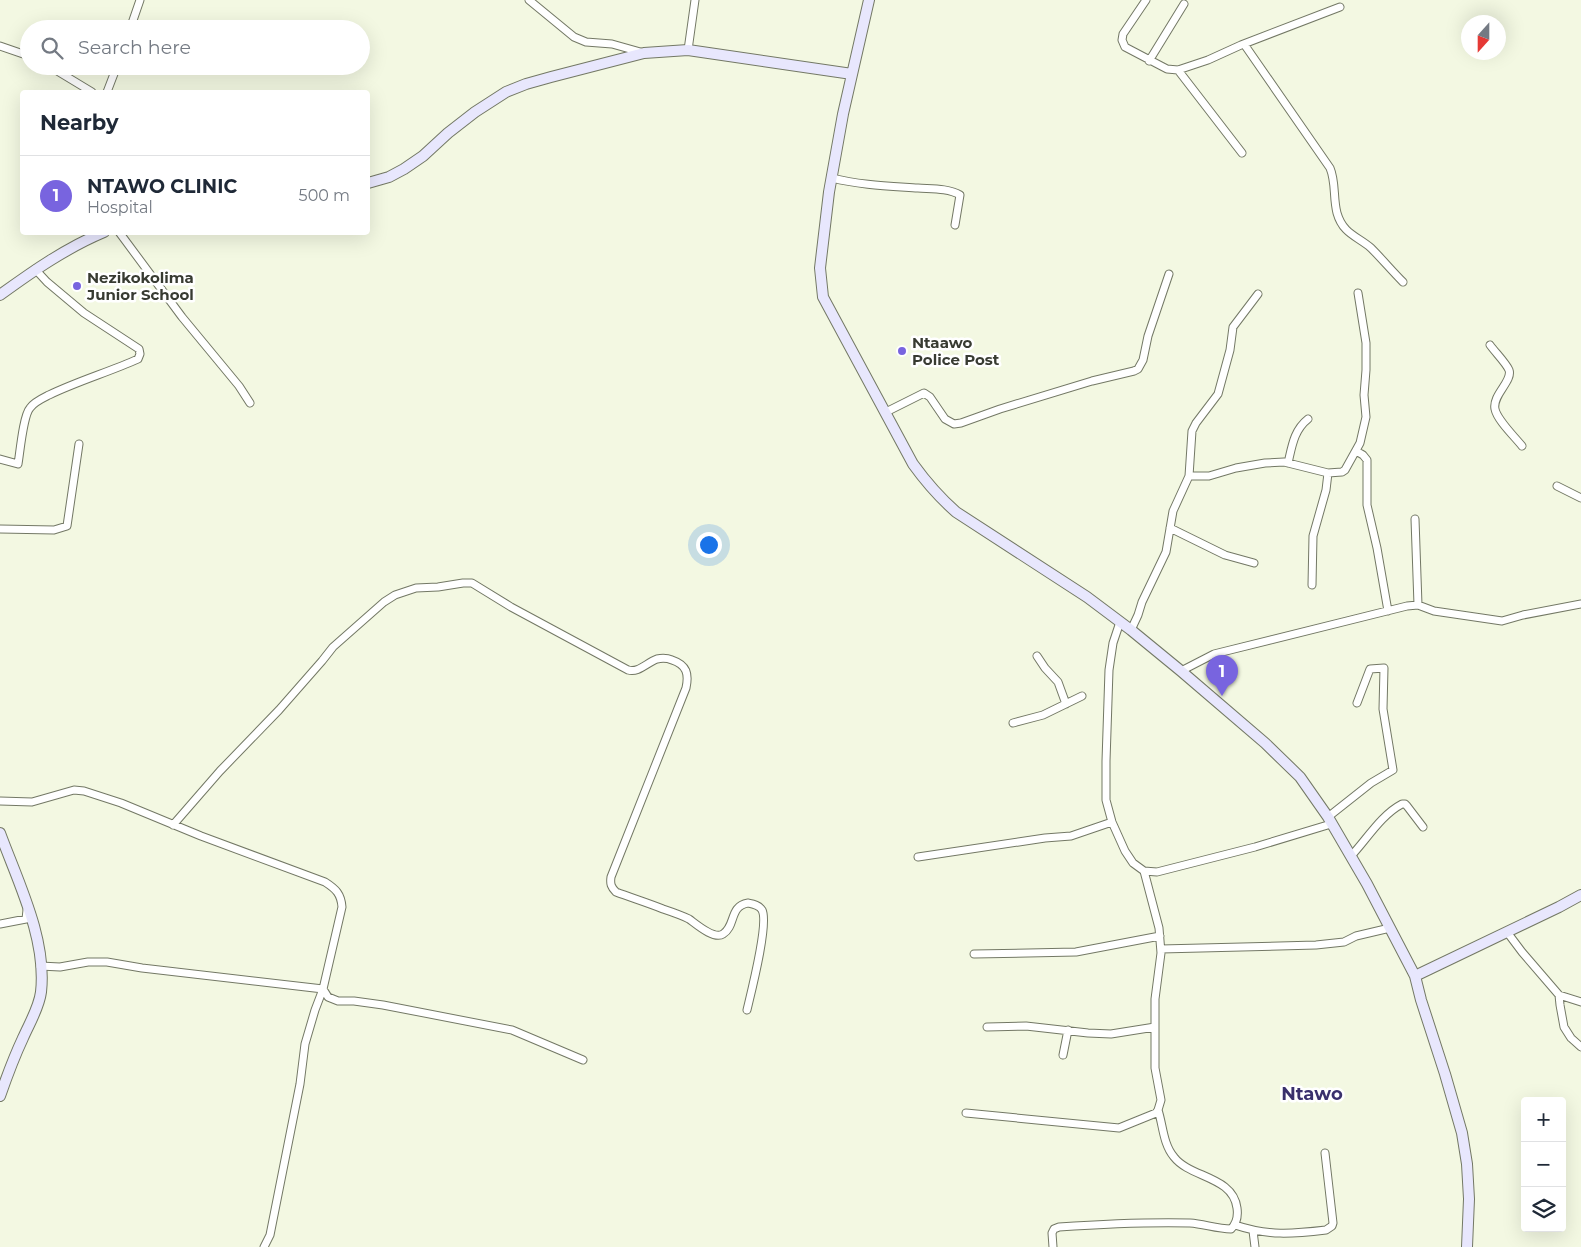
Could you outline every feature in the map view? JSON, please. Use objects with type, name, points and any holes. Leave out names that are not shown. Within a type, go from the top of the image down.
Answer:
[{"type":"street","points":[[133,20],[140,0]]},
{"type":"street","points":[[529,0],[574,37],[586,42],[612,44],[644,54]]},
{"type":"street","points":[[688,50],[695,0]]},
{"type":"street","points":[[869,0],[852,74],[832,178],[820,268],[823,297],[913,464],[929,486],[968,520],[1087,597],[1181,671],[1265,743],[1300,777],[1330,821],[1351,856],[1415,976],[1462,1134],[1467,1164],[1469,1199],[1467,1247]]},
{"type":"street","points":[[1146,0],[1123,34],[1122,40],[1125,47],[1167,69],[1178,70],[1208,60],[1340,7]]},
{"type":"street","points":[[1149,61],[1184,4]]},
{"type":"street","points":[[1244,44],[1330,168],[1333,174],[1337,213],[1342,224],[1352,236],[1373,250],[1404,282]]},
{"type":"street","points":[[0,46],[20,53]]},
{"type":"street","points":[[370,182],[389,177],[404,169],[423,156],[475,112],[506,92],[542,79],[644,54],[688,50],[852,74]]},
{"type":"street","points":[[1178,70],[1242,153]]},
{"type":"street","points":[[64,75],[89,90]]},
{"type":"street","points":[[108,90],[113,75]]},
{"type":"street","points":[[832,178],[848,182],[955,193],[960,196],[955,225]]},
{"type":"street","points":[[0,295],[35,269],[97,235]]},
{"type":"street","points":[[121,235],[149,275],[239,386],[250,403]]},
{"type":"street","points":[[0,459],[18,464],[24,424],[29,408],[78,381],[138,359],[140,354],[139,349],[84,313],[47,282],[35,269]]},
{"type":"street","points":[[886,412],[924,392],[930,397],[945,419],[954,424],[961,424],[1000,409],[1092,381],[1134,371],[1143,360],[1148,336],[1169,274]]},
{"type":"street","points":[[1188,476],[1209,476],[1236,468],[1265,463],[1288,463],[1328,473],[1345,470],[1360,443],[1366,417],[1364,395],[1366,342],[1358,293]]},
{"type":"street","points":[[1131,630],[1166,552],[1173,511],[1188,476],[1192,431],[1218,394],[1230,350],[1233,327],[1258,294]]},
{"type":"street","points":[[1490,345],[1508,368],[1510,375],[1495,402],[1495,408],[1499,418],[1522,446]]},
{"type":"street","points":[[1288,463],[1294,438],[1300,424],[1308,418]]},
{"type":"street","points":[[0,529],[54,530],[67,526],[79,444]]},
{"type":"street","points":[[1356,451],[1367,460],[1367,505],[1388,611]]},
{"type":"street","points":[[1312,585],[1313,536],[1326,490],[1328,473]]},
{"type":"street","points":[[1557,486],[1581,498]]},
{"type":"street","points":[[1416,519],[1418,605]]},
{"type":"street","points":[[1170,528],[1225,555],[1254,563]]},
{"type":"street","points":[[173,825],[220,771],[279,710],[333,647],[384,602],[395,595],[416,588],[438,588],[472,583],[511,607],[632,672],[657,659],[666,658],[680,663],[686,670],[688,678],[686,688],[610,883],[616,892],[687,918],[718,936],[724,934],[740,906],[748,902],[759,907],[763,911],[764,923],[756,975],[747,1010]]},
{"type":"street","points":[[1181,671],[1214,654],[1400,607],[1418,605],[1434,610],[1502,621],[1581,604]]},
{"type":"street","points":[[1120,622],[1113,643],[1109,670],[1106,800],[1112,822],[1125,851],[1133,864],[1144,871],[1158,872],[1255,847],[1330,821],[1371,783],[1393,770],[1383,709],[1384,668],[1370,669],[1356,703]]},
{"type":"street","points":[[1037,656],[1058,682],[1066,704]]},
{"type":"street","points":[[1013,723],[1043,715],[1082,696]]},
{"type":"street","points":[[0,801],[32,802],[74,790],[84,791],[121,803],[173,825],[325,882],[341,895],[342,907],[323,989],[305,1044],[291,1133],[270,1235],[264,1247]]},
{"type":"street","points":[[1351,856],[1384,815],[1402,804],[1407,806],[1423,827]]},
{"type":"street","points":[[918,858],[1045,838],[1071,836],[1112,822]]},
{"type":"street","points":[[0,836],[36,932],[41,993],[0,1096]]},
{"type":"street","points":[[1053,1247],[1052,1233],[1054,1229],[1059,1227],[1143,1222],[1195,1224],[1232,1229],[1238,1213],[1236,1200],[1229,1190],[1180,1165],[1167,1147],[1158,1110],[1161,1100],[1155,1068],[1155,1000],[1161,949],[1160,936],[1144,871]]},
{"type":"street","points":[[1415,976],[1559,908],[1581,894]]},
{"type":"street","points":[[0,924],[26,919],[28,907]]},
{"type":"street","points":[[1161,949],[1325,944],[1344,942],[1356,936],[1390,928]]},
{"type":"street","points":[[1507,932],[1560,995],[1581,1002]]},
{"type":"street","points":[[974,954],[1076,952],[1160,936]]},
{"type":"street","points":[[40,966],[60,967],[88,962],[107,962],[323,989]]},
{"type":"street","points":[[323,989],[328,997],[338,1001],[383,1005],[512,1030],[583,1060]]},
{"type":"street","points":[[1560,995],[1564,1027],[1571,1038],[1581,1047]]},
{"type":"street","points":[[987,1027],[1026,1026],[1111,1034],[1155,1027]]},
{"type":"street","points":[[1063,1055],[1068,1030]]},
{"type":"street","points":[[966,1113],[1119,1128],[1156,1113],[1158,1110]]},
{"type":"street","points":[[1235,1225],[1253,1231],[1282,1234],[1326,1230],[1332,1226],[1325,1153]]},
{"type":"street","points":[[1253,1231],[1255,1247]]},
{"type":"place","name":"Nezikokolima Junior School","points":[[77,286]]},
{"type":"place","name":"Ntaawo Police Post","points":[[902,351]]},
{"type":"place","name":"NTAWO CLINIC","points":[[1222,696]]},
{"type":"district","name":"Ntawo","points":[[1312,1094]]}]
